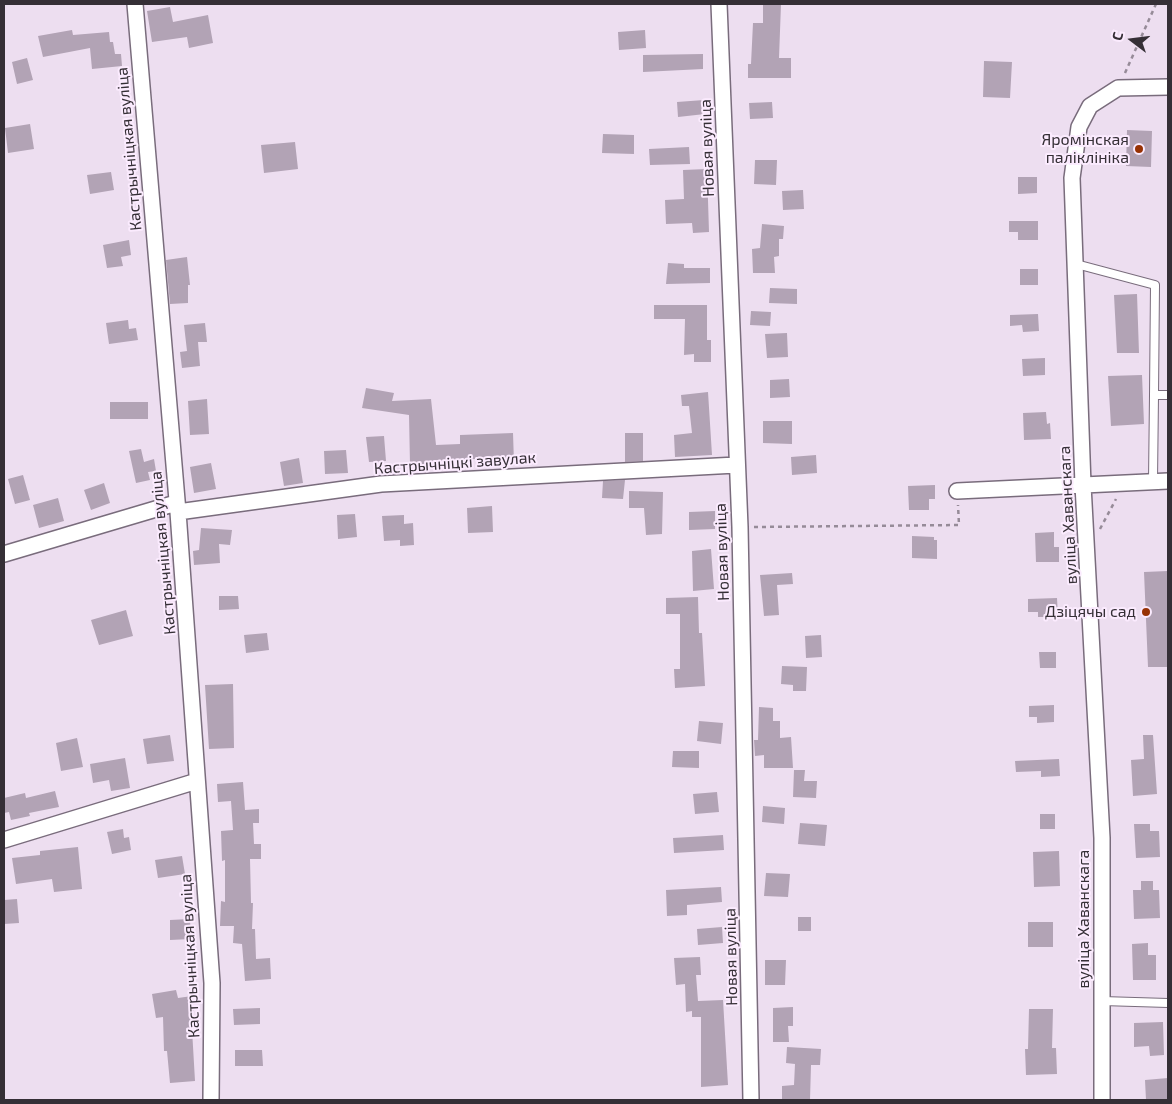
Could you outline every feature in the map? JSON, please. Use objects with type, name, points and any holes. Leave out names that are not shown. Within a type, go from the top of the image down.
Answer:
[{"type":"street","name":"Кастрычніцкая вуліца","points":[[135,4],[177,507],[212,983],[211,1100]]},
{"type":"street","name":"Новая вуліца","points":[[719,4],[736,465],[740,527],[751,1100]]},
{"type":"street","points":[[1118,88],[1168,87]]},
{"type":"street","name":"вуліца Хаванскага","points":[[1102,1100],[1102,838],[1083,485],[1072,178],[1078,127],[1090,106],[1118,88]]},
{"type":"street","name":"Кастрычніцкі завулак","points":[[4,554],[177,507],[381,484],[736,465]]},
{"type":"street","points":[[957,491],[1168,481]]},
{"type":"street","points":[[4,840],[197,781]]},
{"type":"lane","points":[[1076,264],[1155,285],[1153,481]]},
{"type":"lane","points":[[1154,395],[1168,394]]},
{"type":"lane","points":[[1102,1002],[1168,1003]]},
{"type":"path","points":[[1118,88],[1156,4]]},
{"type":"path","points":[[1087,555],[1114,502],[1131,483]]},
{"type":"path","points":[[740,527],[959,525],[957,491]]},
{"type":"building","points":[[763,4],[781,4],[779,58],[791,58],[791,78],[748,78],[748,64],[751,64],[753,23],[763,23]]},
{"type":"building","points":[[170,7],[173,22],[208,15],[213,43],[189,48],[187,37],[152,42],[147,11]]},
{"type":"building","points":[[72,30],[73,35],[109,32],[110,42],[113,42],[115,54],[121,54],[122,66],[92,69],[90,48],[43,57],[38,36]]},
{"type":"building","points":[[645,30],[646,48],[619,50],[618,32]]},
{"type":"building","points":[[703,54],[703,69],[643,72],[643,55]]},
{"type":"building","points":[[27,58],[33,80],[17,84],[12,62]]},
{"type":"building","points":[[984,61],[1012,62],[1010,98],[983,97]]},
{"type":"building","points":[[704,100],[705,114],[678,117],[677,102]]},
{"type":"building","points":[[772,102],[773,118],[750,119],[749,103]]},
{"type":"building","points":[[30,124],[34,149],[8,153],[5,128]]},
{"type":"building","name":"Яромінская паліклініка","points":[[1127,130],[1152,131],[1151,167],[1126,166]]},
{"type":"building","points":[[603,134],[634,135],[634,154],[602,153]]},
{"type":"building","points":[[295,142],[298,169],[264,173],[261,145]]},
{"type":"building","points":[[689,147],[690,164],[650,165],[649,149]]},
{"type":"building","points":[[755,160],[777,160],[776,185],[754,184]]},
{"type":"building","points":[[707,169],[709,232],[693,233],[692,223],[666,224],[665,200],[684,199],[683,170]]},
{"type":"building","points":[[111,172],[114,190],[90,194],[87,175]]},
{"type":"building","points":[[1018,177],[1037,177],[1037,193],[1018,194]]},
{"type":"building","points":[[803,190],[804,209],[783,210],[782,191]]},
{"type":"building","points":[[1009,221],[1038,221],[1038,240],[1018,240],[1018,232],[1009,232]]},
{"type":"building","points":[[762,224],[784,226],[783,239],[779,239],[779,256],[774,257],[775,273],[753,273],[752,249],[760,248]]},
{"type":"building","points":[[129,240],[131,255],[121,257],[123,266],[107,268],[103,245]]},
{"type":"building","points":[[187,257],[190,285],[188,285],[188,303],[170,304],[166,260]]},
{"type":"building","points":[[668,263],[684,264],[684,268],[710,268],[710,283],[666,284]]},
{"type":"building","points":[[1020,269],[1038,269],[1038,285],[1020,285]]},
{"type":"building","points":[[770,288],[797,289],[797,304],[769,303]]},
{"type":"building","points":[[1137,294],[1139,353],[1117,353],[1114,295]]},
{"type":"building","points":[[654,305],[707,305],[707,340],[711,340],[711,362],[694,362],[694,354],[684,355],[685,319],[654,319]]},
{"type":"building","points":[[751,311],[771,312],[770,326],[750,325]]},
{"type":"building","points":[[1038,314],[1039,331],[1023,332],[1022,325],[1010,326],[1010,315]]},
{"type":"building","points":[[128,320],[129,329],[136,328],[138,340],[109,344],[106,323]]},
{"type":"building","points":[[205,323],[207,342],[198,342],[200,366],[182,368],[180,352],[187,351],[184,325]]},
{"type":"building","points":[[787,333],[788,357],[767,358],[765,334]]},
{"type":"building","points":[[1045,358],[1045,375],[1023,376],[1022,359]]},
{"type":"building","points":[[1142,375],[1144,424],[1111,426],[1108,376]]},
{"type":"building","points":[[789,379],[790,397],[770,398],[770,380]]},
{"type":"building","points":[[366,388],[394,393],[392,401],[431,399],[436,445],[460,444],[460,435],[513,433],[514,463],[495,463],[495,458],[436,461],[436,464],[410,465],[409,415],[362,408]]},
{"type":"building","points":[[708,392],[712,455],[675,457],[674,435],[692,433],[689,406],[682,406],[681,395]]},
{"type":"building","points":[[207,399],[209,434],[190,435],[188,401]]},
{"type":"building","points":[[110,402],[148,402],[148,419],[110,419]]},
{"type":"building","points":[[1046,412],[1047,424],[1050,423],[1051,439],[1024,440],[1023,413]]},
{"type":"building","points":[[763,421],[792,421],[792,444],[763,443]]},
{"type":"building","points":[[625,433],[643,433],[643,461],[625,462]]},
{"type":"building","points":[[384,436],[386,461],[369,462],[366,437]]},
{"type":"building","points":[[141,449],[144,462],[154,459],[156,471],[148,472],[150,480],[136,483],[129,451]]},
{"type":"building","points":[[346,450],[348,473],[325,474],[324,451]]},
{"type":"building","points":[[816,455],[817,473],[792,475],[791,457]]},
{"type":"building","points":[[299,458],[303,483],[284,486],[280,462]]},
{"type":"building","points":[[211,463],[216,489],[194,493],[190,467]]},
{"type":"building","points":[[23,475],[30,500],[15,504],[8,479]]},
{"type":"building","points":[[625,480],[623,499],[602,498],[603,481]]},
{"type":"building","points":[[104,483],[110,503],[91,510],[84,490]]},
{"type":"building","points":[[935,485],[935,499],[929,499],[929,510],[909,510],[908,486]]},
{"type":"building","points":[[629,491],[663,492],[662,534],[646,535],[644,508],[629,508]]},
{"type":"building","points":[[58,498],[64,521],[39,528],[33,505]]},
{"type":"building","points":[[492,506],[493,532],[468,533],[467,508]]},
{"type":"building","points":[[715,511],[715,529],[689,530],[689,512]]},
{"type":"building","points":[[355,514],[357,537],[338,539],[337,515]]},
{"type":"building","points":[[404,515],[404,524],[413,523],[414,545],[400,546],[400,540],[384,541],[382,516]]},
{"type":"building","points":[[201,528],[232,530],[230,545],[219,544],[220,563],[194,565],[193,551],[199,550]]},
{"type":"building","points":[[1054,532],[1054,547],[1059,547],[1059,562],[1036,562],[1035,533]]},
{"type":"building","points":[[912,536],[934,537],[934,540],[937,540],[937,559],[912,558]]},
{"type":"building","points":[[711,549],[714,589],[693,591],[692,551]]},
{"type":"building","points":[[1168,571],[1168,667],[1148,667],[1144,572]]},
{"type":"building","points":[[792,573],[793,584],[777,585],[779,615],[764,616],[760,575]]},
{"type":"building","points":[[219,596],[238,596],[239,609],[219,610]]},
{"type":"building","points":[[698,597],[699,633],[702,633],[705,686],[675,688],[674,669],[680,669],[680,614],[666,614],[666,598]]},
{"type":"building","points":[[1057,598],[1058,617],[1038,617],[1038,612],[1028,612],[1028,599]]},
{"type":"building","points":[[126,610],[133,636],[99,645],[91,620]]},
{"type":"building","points":[[267,633],[269,650],[246,653],[244,635]]},
{"type":"building","points":[[821,635],[822,657],[806,658],[805,636]]},
{"type":"building","points":[[1039,652],[1056,652],[1056,668],[1040,668]]},
{"type":"building","points":[[782,666],[807,667],[806,691],[793,691],[793,685],[781,684]]},
{"type":"building","points":[[233,684],[234,748],[209,749],[205,685]]},
{"type":"building","points":[[1054,705],[1054,722],[1037,723],[1037,717],[1029,717],[1029,706]]},
{"type":"building","points":[[759,707],[773,708],[773,721],[780,721],[780,738],[791,737],[793,768],[764,768],[764,755],[755,756],[754,740],[758,740]]},
{"type":"building","points":[[699,721],[723,723],[721,744],[697,741]]},
{"type":"building","points":[[170,735],[174,761],[147,764],[143,739]]},
{"type":"building","points":[[1143,735],[1153,735],[1157,794],[1133,796],[1131,760],[1144,759]]},
{"type":"building","points":[[77,738],[83,767],[61,771],[56,743]]},
{"type":"building","points":[[673,751],[699,751],[699,768],[672,767]]},
{"type":"building","points":[[125,758],[130,788],[111,791],[109,780],[93,783],[90,764]]},
{"type":"building","points":[[1059,759],[1060,776],[1041,777],[1041,771],[1016,772],[1015,761]]},
{"type":"building","points":[[794,770],[805,770],[804,781],[817,781],[816,798],[793,797]]},
{"type":"building","points":[[243,782],[245,810],[259,809],[259,823],[253,823],[254,844],[261,844],[261,859],[250,859],[251,903],[253,903],[252,929],[255,929],[256,959],[270,958],[271,979],[245,981],[242,944],[233,943],[234,926],[220,926],[221,901],[225,902],[225,860],[222,861],[221,831],[233,830],[231,801],[218,802],[217,784]]},
{"type":"building","points":[[55,791],[59,807],[29,813],[30,816],[11,820],[9,812],[4,813],[4,798],[25,793],[26,798]]},
{"type":"building","points":[[717,792],[719,812],[695,814],[693,794]]},
{"type":"building","points":[[763,806],[785,808],[784,824],[762,822]]},
{"type":"building","points":[[1040,814],[1055,814],[1055,829],[1040,829]]},
{"type":"building","points":[[800,823],[827,825],[825,846],[798,844]]},
{"type":"building","points":[[1134,824],[1150,824],[1150,831],[1159,831],[1160,857],[1136,858]]},
{"type":"building","points":[[123,829],[124,838],[129,837],[131,850],[112,854],[107,832]]},
{"type":"building","points":[[723,835],[724,850],[674,853],[673,838]]},
{"type":"building","points":[[78,847],[82,889],[54,892],[52,879],[16,884],[12,858],[40,855],[40,851]]},
{"type":"building","points":[[1059,851],[1060,886],[1034,887],[1033,852]]},
{"type":"building","points":[[182,856],[185,874],[158,878],[155,860]]},
{"type":"building","points":[[766,873],[790,874],[788,897],[764,896]]},
{"type":"building","points":[[1141,881],[1153,881],[1153,890],[1159,890],[1160,918],[1134,919],[1133,890],[1141,890]]},
{"type":"building","points":[[721,887],[722,902],[687,905],[687,915],[667,916],[666,890]]},
{"type":"building","points":[[17,899],[19,923],[4,924],[4,900]]},
{"type":"building","points":[[798,917],[811,917],[811,931],[798,931]]},
{"type":"building","points":[[190,919],[191,939],[170,940],[170,920]]},
{"type":"building","points":[[1028,922],[1053,922],[1053,947],[1028,947]]},
{"type":"building","points":[[722,927],[723,943],[698,945],[697,929]]},
{"type":"building","points":[[1148,943],[1148,955],[1156,955],[1156,980],[1133,980],[1132,944]]},
{"type":"building","points":[[700,957],[701,975],[696,975],[698,1001],[723,1000],[728,1085],[701,1087],[701,1017],[692,1017],[692,1011],[686,1012],[685,984],[676,985],[674,958]]},
{"type":"building","points":[[765,960],[786,960],[785,985],[765,985]]},
{"type":"building","points":[[176,990],[178,998],[192,996],[194,1011],[191,1012],[195,1081],[170,1083],[167,1051],[164,1051],[163,1017],[156,1018],[152,994]]},
{"type":"building","points":[[793,1007],[793,1026],[788,1026],[789,1042],[773,1042],[773,1008]]},
{"type":"building","points":[[260,1008],[260,1024],[234,1025],[233,1009]]},
{"type":"building","points":[[1029,1009],[1053,1009],[1052,1048],[1056,1048],[1057,1074],[1026,1075],[1025,1049],[1028,1049]]},
{"type":"building","points":[[1163,1022],[1164,1055],[1150,1056],[1149,1046],[1134,1047],[1134,1023]]},
{"type":"building","points":[[787,1047],[821,1049],[820,1065],[811,1065],[810,1100],[782,1100],[782,1086],[794,1085],[795,1064],[786,1063]]},
{"type":"building","points":[[235,1050],[262,1050],[263,1066],[235,1066]]},
{"type":"building","points":[[1168,1078],[1168,1100],[1146,1100],[1145,1080]]},
{"type":"place","name":"Яромінская паліклініка","points":[[1139,149]]},
{"type":"place","name":"Дзіцячы сад","points":[[1146,612]]}]
